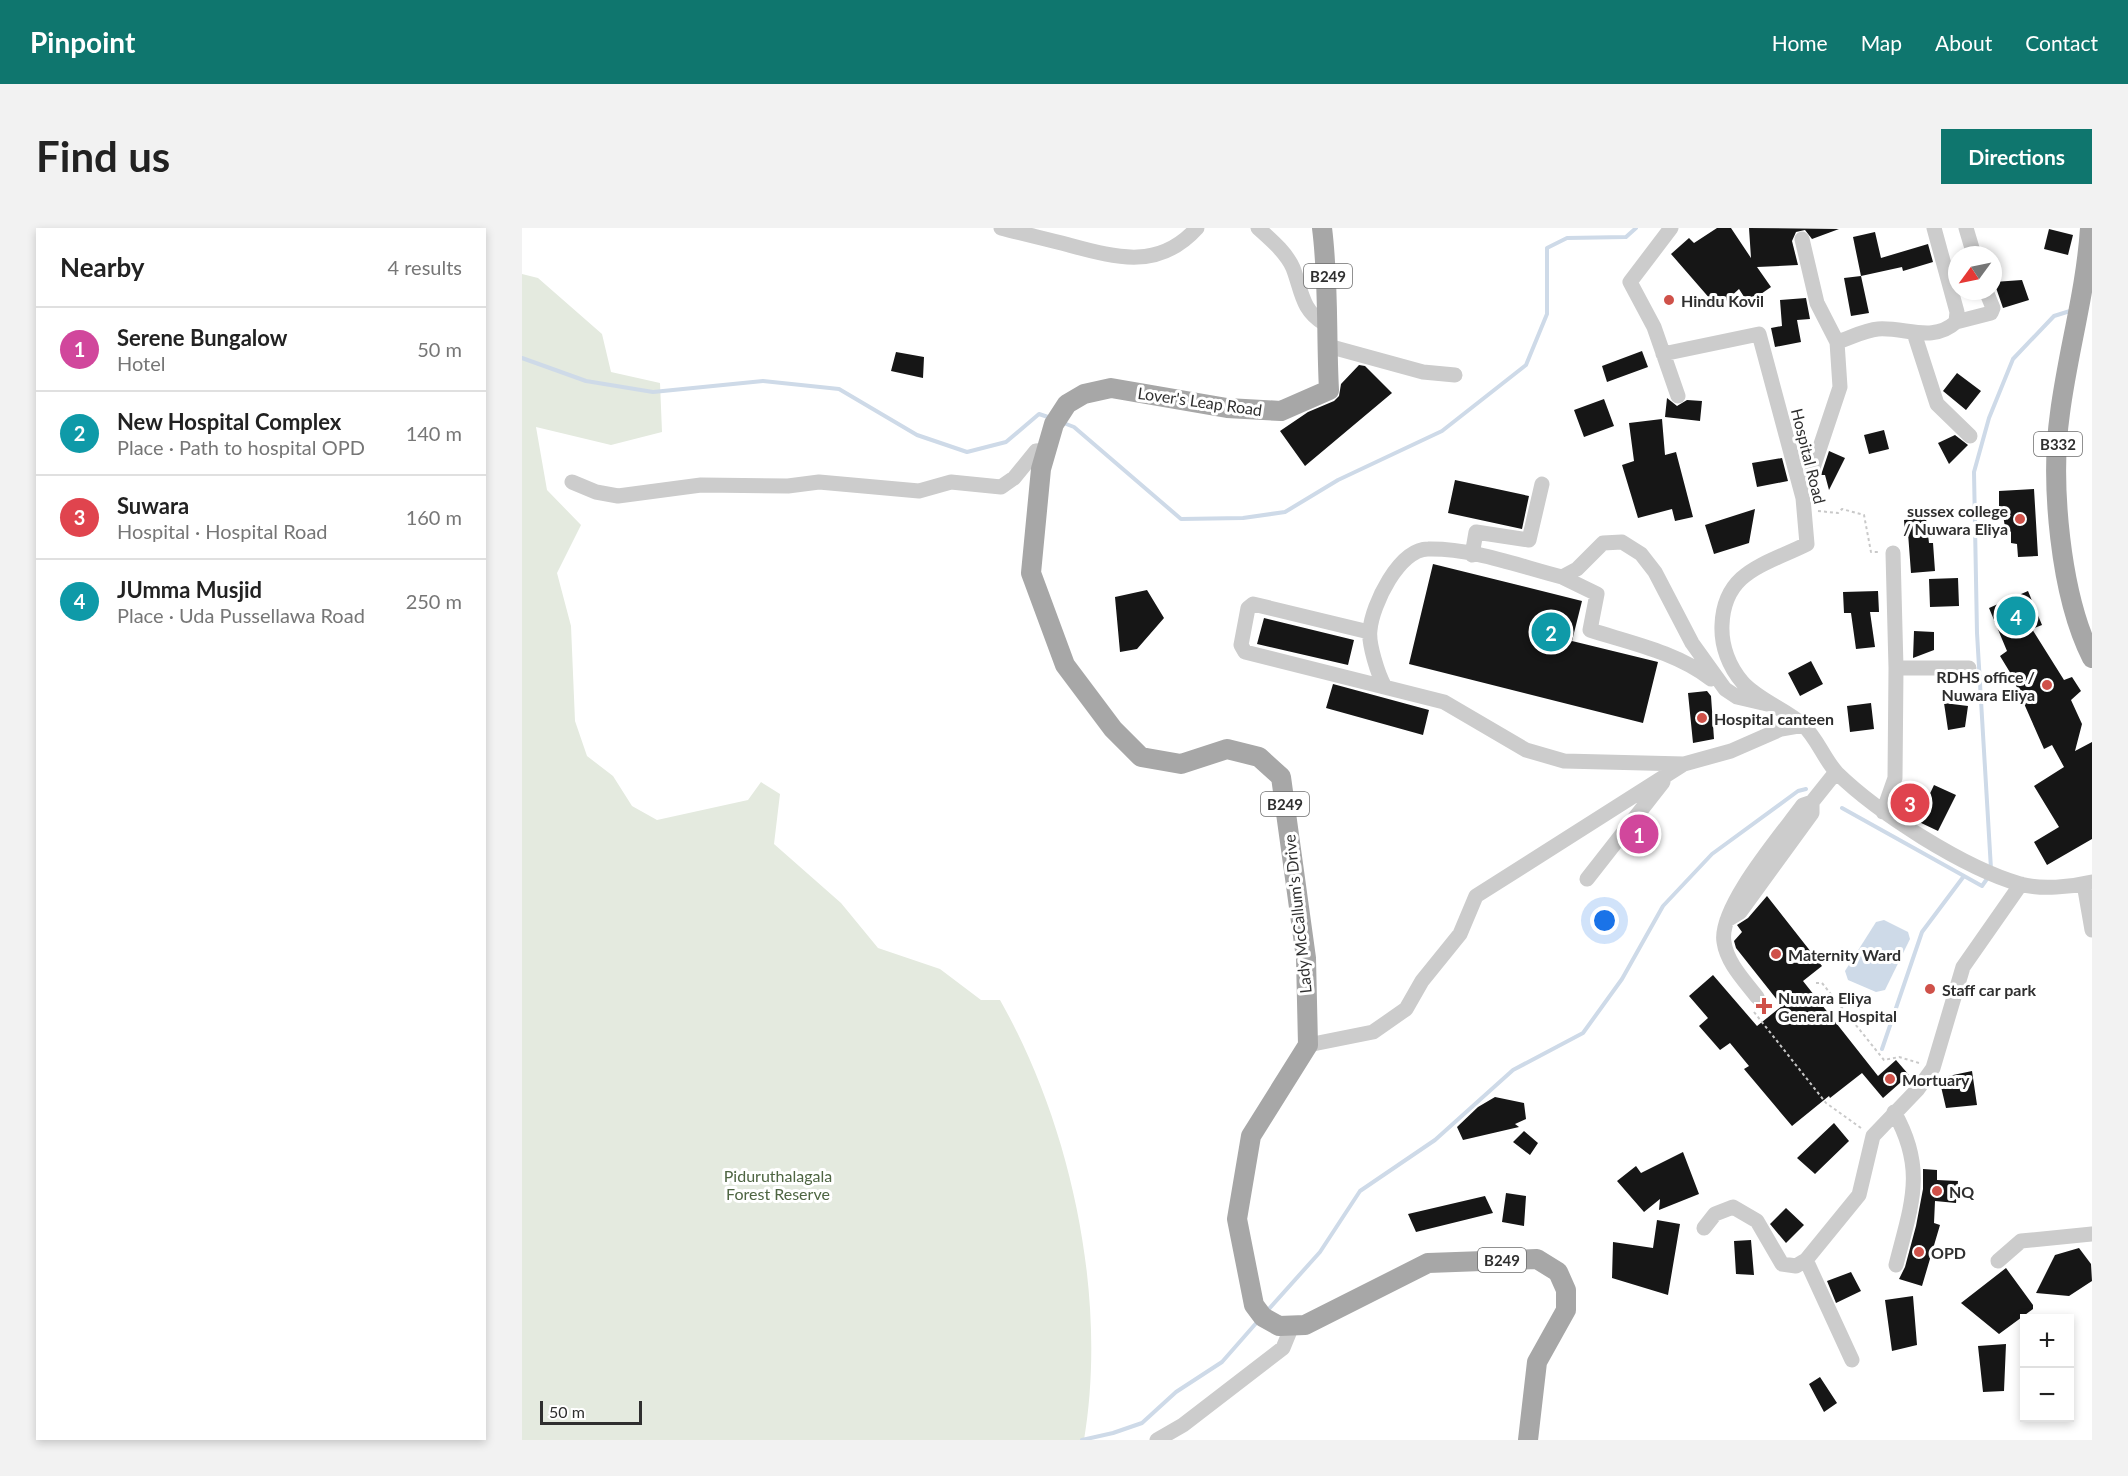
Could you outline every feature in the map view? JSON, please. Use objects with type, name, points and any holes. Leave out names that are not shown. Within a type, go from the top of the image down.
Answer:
[{"type":"main road","name":"Lover's Leap Road","points":[[1046,450],[1054,424],[1067,404],[1084,394],[1111,388],[1227,408],[1281,411],[1329,390],[1325,324],[1328,273],[1322,228]]},
{"type":"main road","name":"B332","points":[[2090,228],[2088,261],[2059,414],[2057,509],[2070,604],[2081,637],[2092,658]]},
{"type":"main road","name":"Lady McCallum's Drive","points":[[1046,450],[1041,469],[1031,573],[1065,665],[1113,729],[1141,757],[1182,764],[1227,748],[1259,757],[1281,777],[1306,958],[1308,1045]]},
{"type":"main road","points":[[1285,1326],[1263,1317],[1254,1305],[1237,1219],[1251,1136],[1308,1045]]},
{"type":"main road","name":"B249","points":[[1285,1326],[1305,1325],[1428,1263],[1537,1259],[1558,1272],[1566,1290],[1566,1310],[1537,1362],[1528,1440]]},
{"type":"street","points":[[1001,228],[1104,255],[1132,259],[1167,251],[1177,246],[1197,228]]},
{"type":"street","points":[[1258,228],[1285,255],[1292,267],[1305,306],[1310,314],[1325,324]]},
{"type":"street","points":[[1671,228],[1630,282],[1654,327],[1677,396]]},
{"type":"street","points":[[1934,228],[1957,312],[1956,322]]},
{"type":"street","points":[[1966,228],[1971,246]]},
{"type":"street","points":[[1802,239],[1817,303],[1837,342],[1840,387],[1803,504]]},
{"type":"street","points":[[1837,342],[1878,329],[1933,334],[1948,329],[1956,322],[1991,313],[1993,308],[1990,300]]},
{"type":"street","points":[[1914,333],[1937,404],[1970,436]]},
{"type":"street","name":"Hospital Road","points":[[1663,354],[1759,334],[1803,504],[1807,544],[1744,575],[1730,588],[1723,609],[1721,636],[1728,660],[1744,684],[1771,705],[1803,725],[1836,772],[1883,812],[1972,864],[2021,884],[2039,886],[2088,883]]},
{"type":"street","points":[[1328,346],[1423,372],[1455,375]]},
{"type":"street","points":[[572,482],[596,492],[618,496],[701,485],[788,486],[819,482],[919,491],[951,482],[1001,488],[1014,478],[1036,451],[1046,450]]},
{"type":"street","points":[[1472,555],[1476,532],[1529,540],[1542,484]]},
{"type":"street","points":[[1562,577],[1576,569],[1603,543],[1622,542],[1641,554],[1655,572],[1692,643],[1725,690]]},
{"type":"street","points":[[1385,687],[1380,677],[1369,632],[1378,598],[1401,563],[1425,549],[1472,555],[1562,577],[1597,594],[1590,630],[1659,651],[1686,663],[1737,697],[1771,705]]},
{"type":"street","points":[[1883,812],[1895,778],[1896,668],[1893,553]]},
{"type":"street","points":[[1369,632],[1253,604],[1248,608],[1241,645],[1245,652],[1444,702],[1526,750],[1564,761],[1684,765]]},
{"type":"street","points":[[1896,668],[1970,668]]},
{"type":"street","points":[[1308,1045],[1373,1032],[1406,1009],[1422,981],[1460,934],[1476,896],[1684,765],[1731,751],[1781,729],[1803,725]]},
{"type":"street","points":[[1757,997],[1728,959],[1723,940],[1727,920],[1740,912],[1812,813],[1812,802],[1836,772]]},
{"type":"street","points":[[1587,879],[1669,774]]},
{"type":"street","points":[[2088,883],[2092,930]]},
{"type":"street","points":[[1704,1228],[1715,1214],[1733,1207],[1757,1221],[1782,1264],[1796,1266],[1806,1260],[1859,1195],[1873,1136],[1918,1089],[1933,1068],[1962,967],[2021,884]]},
{"type":"street","points":[[1894,1112],[1913,1155],[1915,1189],[1896,1265]]},
{"type":"street","points":[[1998,1261],[2020,1241],[2092,1234]]},
{"type":"street","points":[[1806,1260],[1852,1360]]},
{"type":"street","points":[[1157,1440],[1183,1425],[1283,1348],[1285,1326]]},
{"type":"path","points":[[1803,504],[1838,513],[1842,508],[1864,515],[1871,552],[1893,553]]},
{"type":"path","points":[[1816,983],[1822,983],[1884,1060],[1899,1057],[1933,1068]]},
{"type":"path","points":[[1757,997],[1747,1003],[1826,1103],[1873,1136]]},
{"type":"green space","name":"Piduruthalagala Forest Reserve","points":[[522,274],[538,278],[602,334],[611,372],[660,383],[662,432],[611,445],[536,427],[547,490],[581,525],[557,573],[571,626],[575,721],[587,756],[613,776],[632,806],[657,820],[748,800],[761,782],[780,794],[774,844],[841,903],[878,948],[940,969],[981,1000],[1000,1000],[1025,1049],[1046,1101],[1064,1156],[1078,1213],[1087,1271],[1091,1328],[1090,1385],[1084,1440],[522,1440]]},
{"type":"water","points":[[1884,920],[1908,932],[1910,939],[1885,990],[1876,992],[1848,980],[1845,971],[1876,922]]},
{"type":"building","points":[[1717,228],[1731,228],[1751,258],[1749,228],[1839,229],[1812,239],[1805,230],[1796,232],[1792,241],[1798,265],[1757,267],[1771,287],[1748,303],[1739,289],[1718,308],[1671,254],[1689,238],[1694,243]]},
{"type":"building","points":[[2049,229],[2073,235],[2068,255],[2044,249]]},
{"type":"building","points":[[1875,232],[1881,258],[1928,244],[1933,262],[1903,271],[1902,267],[1861,276],[1853,237]]},
{"type":"building","points":[[1861,276],[1869,313],[1851,316],[1844,278]]},
{"type":"building","points":[[2022,280],[2029,300],[2003,308],[2000,300],[2002,281]]},
{"type":"building","points":[[1806,298],[1810,319],[1797,320],[1801,342],[1775,347],[1771,328],[1782,326],[1780,300]]},
{"type":"building","points":[[1642,351],[1648,367],[1607,382],[1602,366]]},
{"type":"building","points":[[896,352],[924,357],[923,378],[891,371]]},
{"type":"building","points":[[1359,365],[1365,366],[1392,393],[1305,466],[1280,431],[1308,412],[1334,401],[1339,396],[1341,384]]},
{"type":"building","points":[[1957,373],[1981,391],[1966,410],[1943,391]]},
{"type":"building","points":[[1667,398],[1677,406],[1687,400],[1702,401],[1700,421],[1665,417]]},
{"type":"building","points":[[1604,399],[1614,426],[1584,437],[1574,410]]},
{"type":"building","points":[[1662,419],[1665,455],[1676,452],[1693,517],[1675,521],[1672,509],[1638,518],[1622,465],[1634,461],[1629,423]]},
{"type":"building","points":[[1884,430],[1889,449],[1869,454],[1864,435]]},
{"type":"building","points":[[1955,435],[1968,445],[1949,464],[1938,443]]},
{"type":"building","points":[[1829,451],[1845,458],[1829,490],[1825,475],[1821,475]]},
{"type":"building","points":[[1782,458],[1788,481],[1757,487],[1752,463]]},
{"type":"building","points":[[1455,480],[1529,496],[1522,529],[1448,513]]},
{"type":"building","name":"sussex college / Nuwara Eliya","points":[[2034,489],[2038,556],[2018,557],[2017,544],[2011,543],[2011,532],[2005,527],[2002,509],[1999,510],[1999,491]]},
{"type":"building","points":[[1755,509],[1749,543],[1714,554],[1705,525]]},
{"type":"building","points":[[1926,518],[1929,543],[1933,543],[1935,571],[1911,573],[1908,533],[1905,533],[1904,520]]},
{"type":"building","points":[[1433,564],[1582,601],[1572,641],[1658,662],[1643,723],[1409,664]]},
{"type":"building","points":[[1958,578],[1959,606],[1930,607],[1929,579]]},
{"type":"building","points":[[1147,590],[1164,618],[1137,649],[1120,652],[1115,597]]},
{"type":"building","points":[[1878,591],[1879,612],[1870,612],[1875,647],[1856,649],[1851,613],[1844,613],[1843,592]]},
{"type":"building","points":[[2028,591],[2042,625],[2032,629],[2064,680],[2072,677],[2081,691],[2071,700],[2082,724],[2075,751],[2092,742],[2092,839],[2047,865],[2034,842],[2059,827],[2034,786],[2064,767],[2052,745],[2044,749],[2011,674],[2000,656],[2007,651],[1989,608]]},
{"type":"building","points":[[1264,618],[1354,640],[1348,665],[1257,644]]},
{"type":"building","points":[[1914,631],[1934,632],[1934,650],[1913,658]]},
{"type":"building","points":[[1811,661],[1823,684],[1800,696],[1788,673]]},
{"type":"building","points":[[1333,684],[1429,710],[1423,735],[1326,708]]},
{"type":"building","name":"Hospital canteen","points":[[1707,691],[1711,696],[1714,739],[1693,743],[1688,693]]},
{"type":"building","points":[[1871,703],[1874,729],[1850,732],[1847,706]]},
{"type":"building","points":[[1944,703],[1968,706],[1965,727],[1948,730]]},
{"type":"building","points":[[1934,785],[1956,795],[1938,831],[1917,821]]},
{"type":"building","points":[[1767,896],[1822,966],[1803,981],[1878,1076],[1896,1060],[1909,1075],[1883,1098],[1862,1073],[1792,1126],[1744,1069],[1749,1066],[1730,1043],[1720,1050],[1699,1026],[1708,1018],[1689,996],[1713,975],[1757,1026],[1782,1006],[1736,948],[1734,941],[1742,932],[1737,925],[1748,918]]},
{"type":"building","points":[[1972,1071],[1977,1105],[1946,1108],[1939,1078]]},
{"type":"building","points":[[1495,1097],[1524,1103],[1526,1119],[1515,1124],[1519,1127],[1463,1140],[1457,1127],[1478,1107]]},
{"type":"building","points":[[1834,1123],[1849,1141],[1815,1174],[1797,1158]]},
{"type":"building","points":[[1524,1131],[1538,1143],[1530,1155],[1513,1142]]},
{"type":"building","points":[[1683,1152],[1699,1194],[1659,1210],[1660,1199],[1644,1212],[1617,1181],[1636,1166],[1641,1173]]},
{"type":"building","points":[[1923,1169],[1937,1170],[1937,1180],[1958,1181],[1956,1203],[1935,1201],[1934,1223],[1940,1225],[1922,1286],[1899,1279],[1905,1267],[1916,1226],[1923,1189]]},
{"type":"building","points":[[1506,1193],[1526,1196],[1524,1226],[1502,1222]]},
{"type":"building","points":[[1485,1196],[1493,1213],[1416,1232],[1408,1214]]},
{"type":"building","points":[[1786,1208],[1804,1225],[1786,1243],[1770,1224]]},
{"type":"building","points":[[1657,1220],[1680,1224],[1668,1295],[1612,1278],[1613,1242],[1653,1248]]},
{"type":"building","points":[[1751,1240],[1754,1275],[1736,1274],[1734,1241]]},
{"type":"building","points":[[2079,1248],[2091,1264],[2092,1281],[2069,1296],[2036,1293],[2055,1255]]},
{"type":"building","points":[[2006,1268],[2033,1305],[2033,1309],[2026,1314],[2020,1314],[2020,1319],[1999,1334],[1961,1303]]},
{"type":"building","points":[[1851,1272],[1861,1291],[1836,1303],[1827,1281]]},
{"type":"building","points":[[1913,1296],[1917,1345],[1892,1351],[1885,1300]]},
{"type":"building","points":[[2006,1344],[2004,1391],[1983,1392],[1978,1346]]},
{"type":"building","points":[[1820,1377],[1837,1403],[1824,1412],[1809,1384]]},
{"type":"waterway","points":[[1061,422],[1074,427],[1181,519],[1243,518],[1285,512],[1338,480],[1442,431],[1526,365],[1547,314],[1547,248],[1567,238],[1626,237],[1636,228]]},
{"type":"waterway","points":[[1991,869],[1977,633],[1974,472],[1989,418],[2013,359],[2054,316],[2070,311]]},
{"type":"waterway","points":[[522,358],[586,381],[653,392],[763,381],[839,389],[917,435],[967,452],[1006,442],[1039,414],[1051,418]]},
{"type":"waterway","points":[[1267,1311],[1320,1252],[1360,1191],[1435,1140],[1513,1070],[1583,1033],[1622,979],[1663,906],[1712,854],[1798,791],[1806,789]]},
{"type":"waterway","points":[[1842,808],[1982,886],[1989,876]]},
{"type":"waterway","points":[[1882,1049],[1922,932],[1964,876]]},
{"type":"waterway","points":[[1082,1440],[1142,1423],[1176,1392],[1222,1362],[1258,1321]]},
{"type":"place","name":"Hindu Kovil","points":[[1669,300]]},
{"type":"place","name":"sussex college / Nuwara Eliya","points":[[2020,519]]},
{"type":"place","name":"JUmma Musjid","points":[[2016,616]]},
{"type":"place","name":"New Hospital Complex","points":[[1551,632]]},
{"type":"place","name":"RDHS office / Nuwara Eliya","points":[[2047,685]]},
{"type":"place","name":"Hospital canteen","points":[[1702,718]]},
{"type":"place","name":"Suwara","points":[[1910,803]]},
{"type":"place","name":"Serene Bungalow","points":[[1639,834]]},
{"type":"place","name":"Maternity Ward","points":[[1776,954]]},
{"type":"place","name":"Staff car park","points":[[1930,989]]},
{"type":"place","name":"Nuwara Eliya General Hospital","points":[[1764,1006]]},
{"type":"place","name":"Mortuary","points":[[1890,1079]]},
{"type":"place","name":"NQ","points":[[1937,1191]]},
{"type":"place","name":"OPD","points":[[1919,1252]]}]
